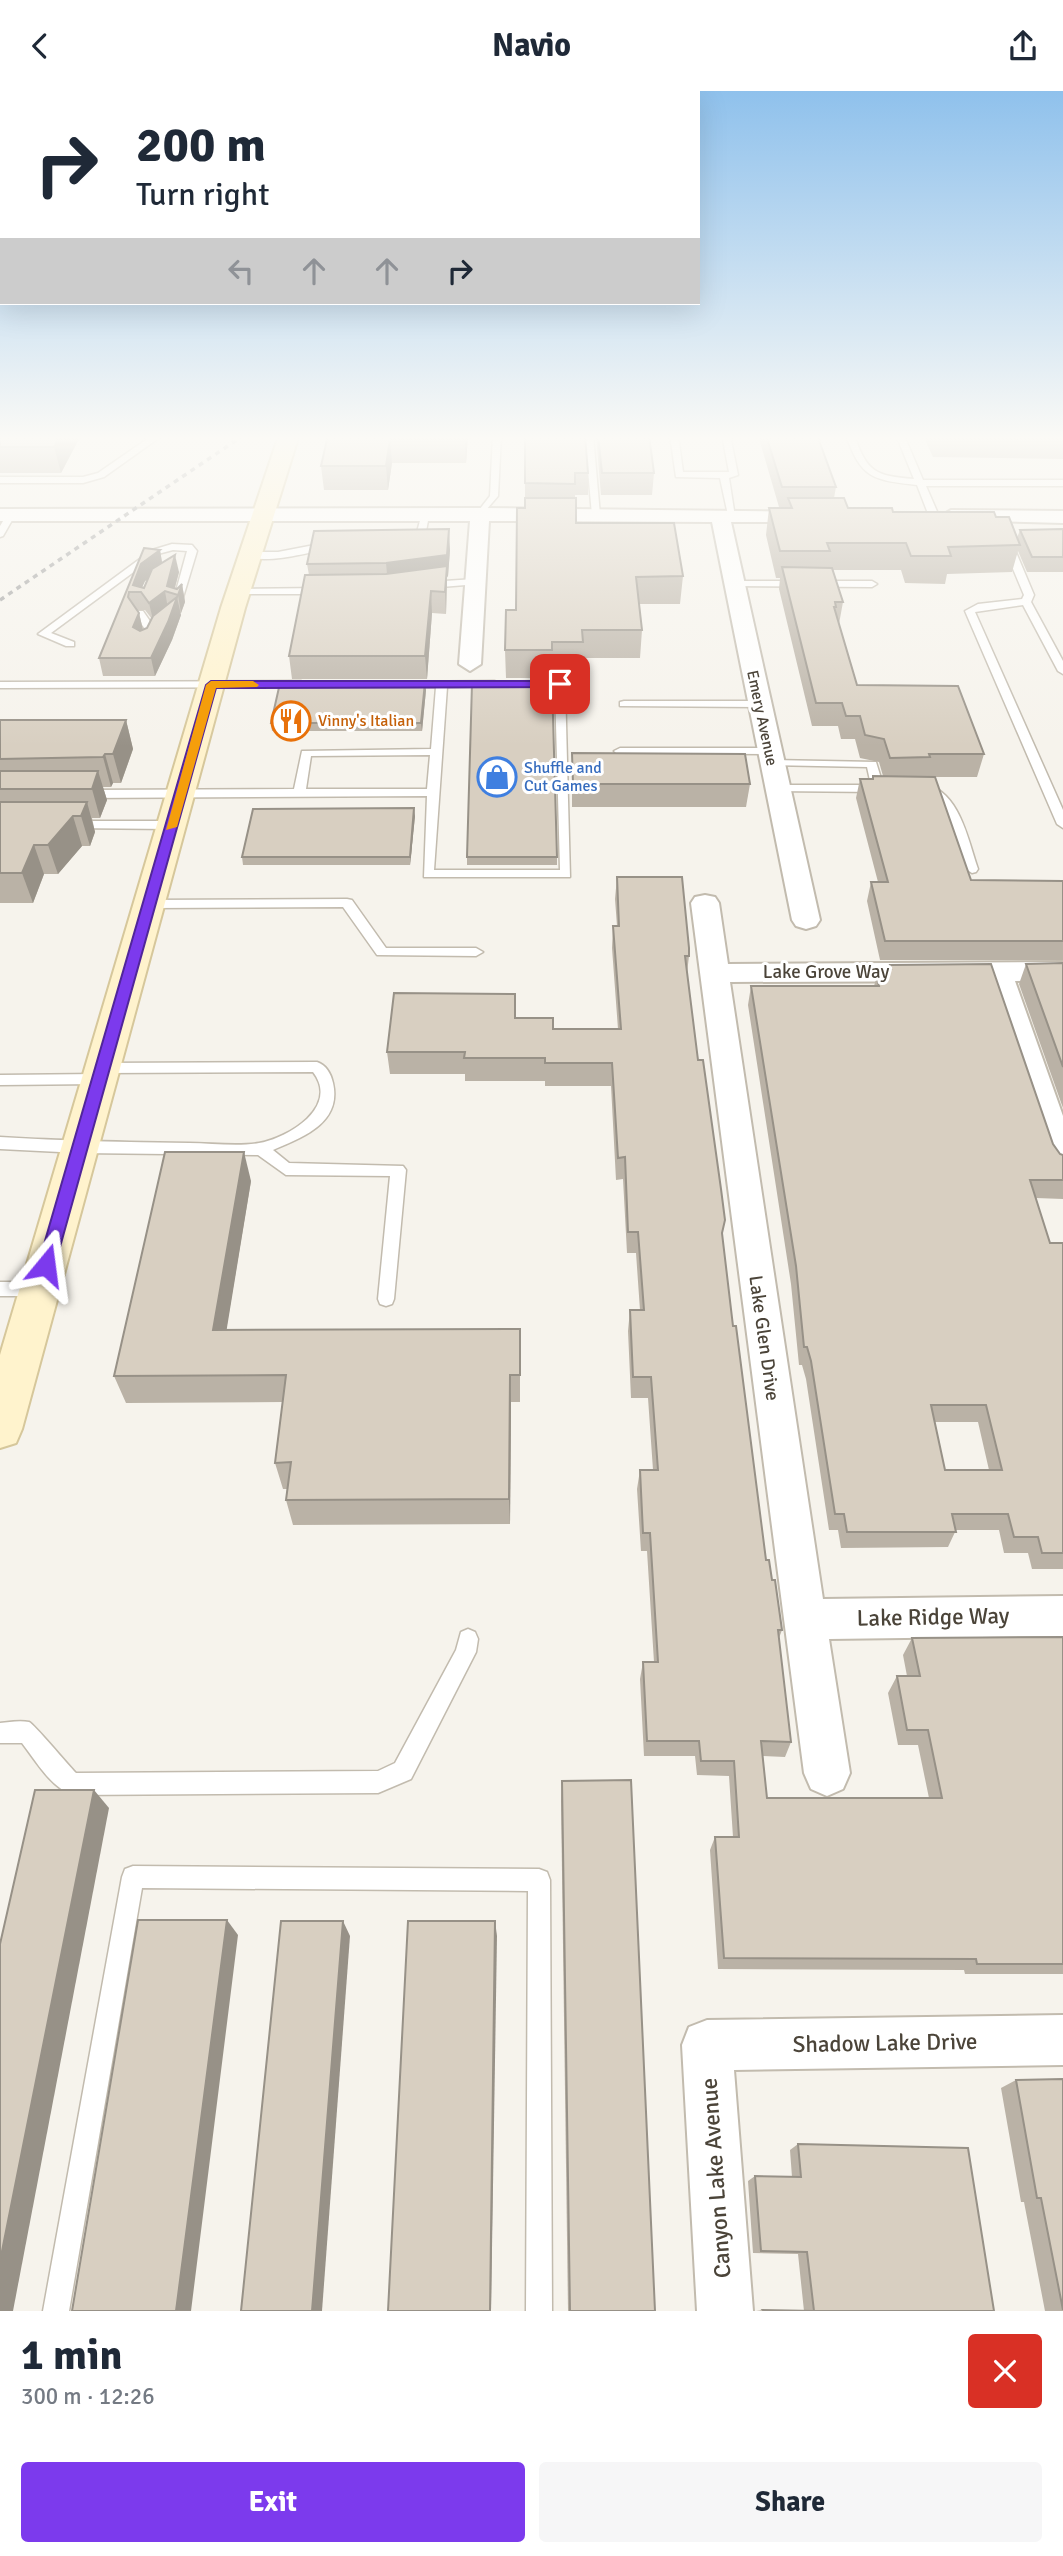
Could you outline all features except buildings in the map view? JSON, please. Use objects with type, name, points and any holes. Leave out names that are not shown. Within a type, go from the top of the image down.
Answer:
[{"type":"main road","points":[[0,1429],[254,539]]},
{"type":"street","points":[[470,664],[478,539]]},
{"type":"street","name":"Emery Avenue","points":[[728,539],[732,584],[806,920]]},
{"type":"street","name":"Lake Glen Drive","points":[[705,903],[803,1619],[827,1773]]},
{"type":"street","points":[[997,971],[1063,1161]]},
{"type":"street","name":"Lake Grove Way","points":[[714,973],[1063,971]]},
{"type":"street","name":"Lake Ridge Way","points":[[803,1619],[1063,1616]]},
{"type":"street","name":"Shadow Lake Drive","points":[[707,2045],[1063,2040]]},
{"type":"street","name":"Canyon Lake Avenue","points":[[707,2045],[725,2311]]},
{"type":"lane","points":[[392,544],[413,542],[418,539]]},
{"type":"lane","points":[[1005,539],[1029,595],[1026,602]]},
{"type":"lane","points":[[249,555],[278,555],[337,545]]},
{"type":"lane","points":[[70,644],[43,634],[155,552],[172,547],[189,547],[191,556],[178,601]]},
{"type":"lane","points":[[174,568],[191,556]]},
{"type":"lane","points":[[417,587],[445,582],[475,582]]},
{"type":"lane","points":[[732,584],[872,584]]},
{"type":"lane","points":[[238,592],[333,591]]},
{"type":"lane","points":[[1026,602],[1063,671]]},
{"type":"lane","points":[[1026,602],[978,607],[970,611],[1063,824]]},
{"type":"lane","points":[[139,613],[154,627],[145,643]]},
{"type":"lane","points":[[0,685],[320,684]]},
{"type":"lane","points":[[387,684],[442,684],[514,684],[560,684],[566,873],[428,874],[442,684]]},
{"type":"lane","points":[[624,705],[758,704]]},
{"type":"lane","points":[[620,751],[872,764],[891,787]]},
{"type":"lane","points":[[299,793],[306,753],[436,752]]},
{"type":"lane","points":[[777,789],[930,787],[945,797],[972,869]]},
{"type":"lane","points":[[53,825],[299,793],[433,793]]},
{"type":"lane","points":[[65,794],[176,810]]},
{"type":"lane","points":[[149,904],[347,903],[382,952],[476,952]]},
{"type":"lane","points":[[0,1080],[101,1073],[317,1067],[324,1076],[328,1094],[322,1114],[307,1129],[261,1149],[80,1147],[0,1143]]},
{"type":"lane","points":[[261,1149],[286,1169],[398,1170],[386,1299]]},
{"type":"lane","points":[[0,1289],[40,1289]]},
{"type":"lane","points":[[0,1733],[27,1732],[51,1764],[72,1784],[378,1782],[403,1771],[466,1652],[468,1639]]},
{"type":"lane","points":[[56,2311],[133,1877],[146,1877],[539,1880],[539,2311]]},
{"type":"railway","points":[[0,600],[91,539]]},
{"type":"slow traffic","points":[[170,827],[211,685],[253,685]]},
{"type":"place","name":"Vinny's Italian","points":[[291,721]]},
{"type":"place","name":"Shuffle and Cut Games","points":[[497,777]]},
{"type":"route","points":[[46,1265],[211,685],[560,684]]}]
